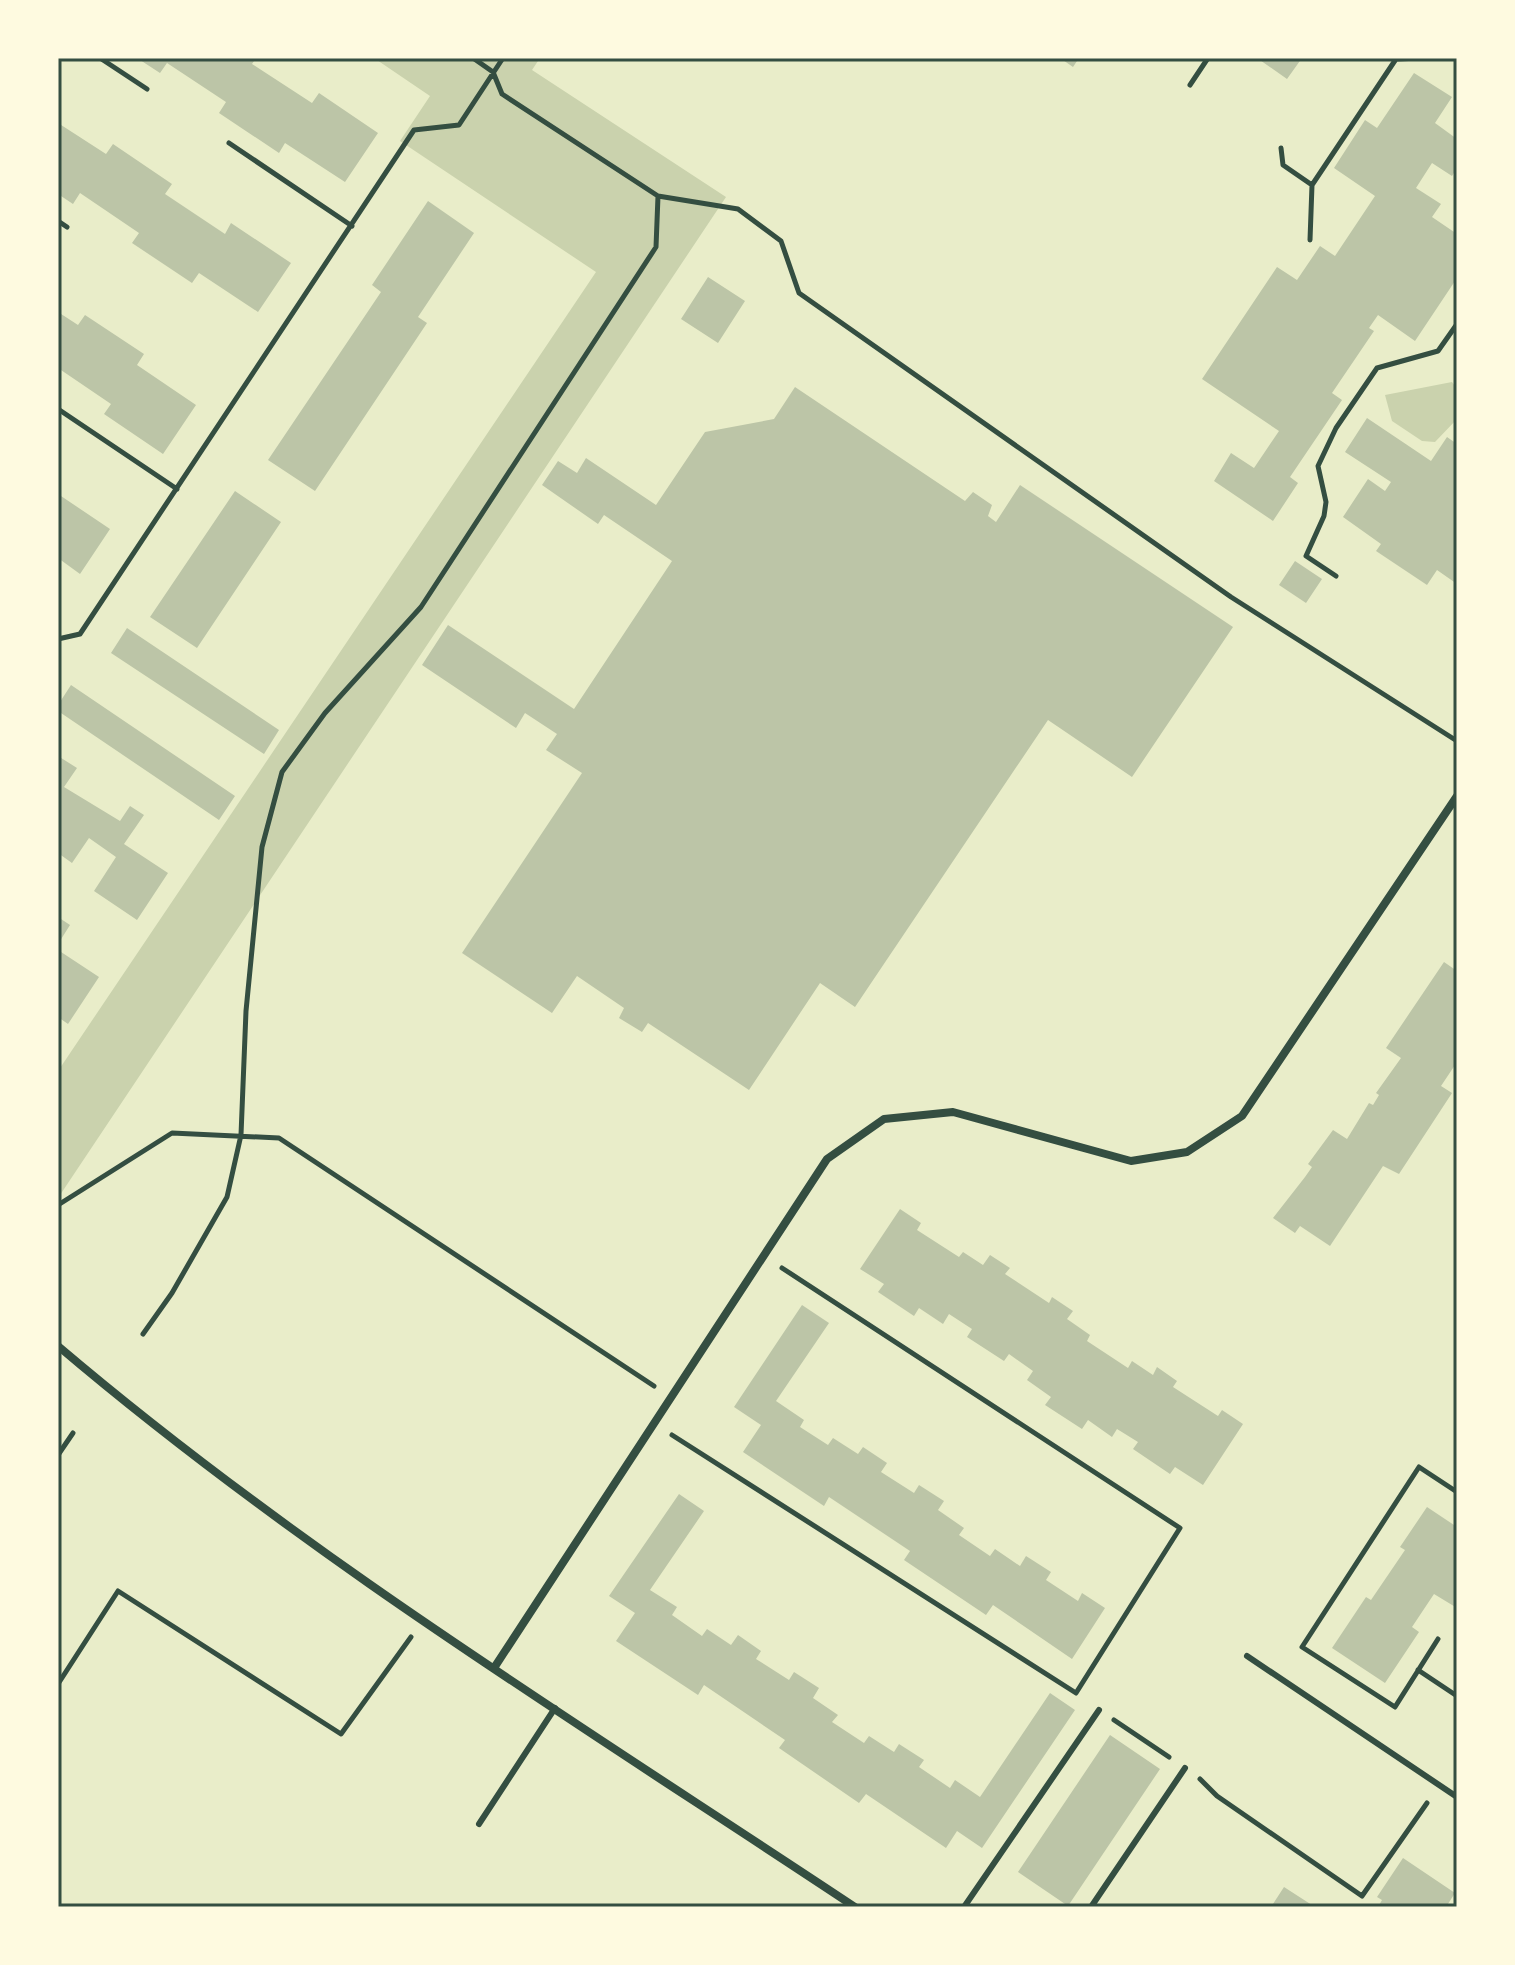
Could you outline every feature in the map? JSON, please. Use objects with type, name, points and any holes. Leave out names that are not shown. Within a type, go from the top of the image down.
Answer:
[{"type":"street","points":[[494,1668],[827,1159],[884,1119],[953,1112],[1131,1161],[1187,1152],[1242,1116],[1457,796]]},
{"type":"street","points":[[58,1346],[135,1411],[258,1506],[494,1668],[855,1907]]},
{"type":"lane","points":[[1247,1656],[1457,1797]]},
{"type":"lane","points":[[479,1824],[555,1708]]},
{"type":"lane","points":[[964,1907],[1099,1710]]},
{"type":"lane","points":[[1091,1907],[1185,1768]]},
{"type":"path","points":[[100,58],[147,89]]},
{"type":"path","points":[[473,58],[493,72],[502,94],[658,196],[738,209],[781,241],[799,293],[1231,597],[1457,741]]},
{"type":"path","points":[[58,639],[80,634],[414,130],[459,125],[503,58]]},
{"type":"path","points":[[1190,85],[1208,58]]},
{"type":"path","points":[[1310,240],[1312,185],[1396,59],[1421,58]]},
{"type":"path","points":[[229,143],[352,226]]},
{"type":"path","points":[[1281,148],[1283,165],[1312,185]]},
{"type":"path","points":[[143,1334],[172,1293],[227,1197],[241,1135],[246,1011],[262,847],[282,772],[325,713],[421,607],[439,580],[656,247],[658,196]]},
{"type":"path","points":[[58,221],[67,227]]},
{"type":"path","points":[[1336,576],[1306,556],[1324,516],[1326,502],[1318,466],[1336,428],[1377,368],[1438,351],[1457,324]]},
{"type":"path","points":[[58,409],[177,489]]},
{"type":"path","points":[[58,1205],[172,1133],[279,1138],[671,1397]]},
{"type":"path","points":[[764,1256],[1180,1528],[1076,1693]]},
{"type":"path","points":[[654,1424],[1076,1693],[1210,1785],[1217,1796],[1362,1896],[1440,1786]]},
{"type":"path","points":[[58,1455],[73,1433]]},
{"type":"path","points":[[1438,1639],[1395,1707],[1302,1647],[1419,1467],[1457,1492]]},
{"type":"path","points":[[58,1684],[118,1591],[341,1734],[423,1619]]},
{"type":"path","points":[[1418,1670],[1457,1696]]},
{"type":"green space","points":[[374,58],[540,58],[532,70],[726,197],[58,1198],[58,1071],[596,272],[400,141],[430,96]]},
{"type":"green space","points":[[1452,382],[1457,389],[1457,419],[1435,442],[1422,441],[1392,421],[1385,395]]},
{"type":"building","points":[[137,58],[256,58],[252,64],[312,103],[319,93],[378,133],[345,182],[285,143],[279,153],[219,113],[226,102],[167,63],[160,73]]},
{"type":"building","points":[[1060,58],[1079,58],[1073,67]]},
{"type":"building","points":[[1257,58],[1302,58],[1287,79]]},
{"type":"building","points":[[1414,73],[1452,97],[1435,123],[1457,139],[1457,168],[1452,176],[1432,163],[1416,188],[1441,204],[1432,217],[1457,234],[1457,278],[1415,341],[1378,315],[1369,328],[1374,331],[1332,393],[1342,400],[1290,477],[1298,483],[1273,521],[1214,481],[1231,453],[1254,468],[1279,431],[1202,379],[1277,267],[1297,280],[1320,246],[1335,256],[1375,196],[1334,168],[1365,120],[1377,128]]},
{"type":"building","points":[[58,123],[106,154],[113,144],[172,184],[165,194],[225,234],[231,223],[291,263],[258,312],[199,273],[192,283],[132,243],[139,233],[80,193],[73,204],[58,194]]},
{"type":"building","points":[[428,201],[474,233],[418,317],[427,323],[315,491],[268,460],[381,292],[372,285]]},
{"type":"building","points":[[708,277],[745,301],[718,343],[681,319]]},
{"type":"building","points":[[58,312],[78,325],[85,315],[144,354],[137,365],[196,405],[163,454],[104,414],[111,404],[58,368]]},
{"type":"building","points":[[795,387],[965,501],[973,492],[992,505],[988,516],[996,522],[1020,485],[1233,627],[1132,777],[1048,720],[855,1007],[820,983],[749,1090],[648,1023],[642,1032],[619,1018],[624,1008],[577,976],[552,1013],[462,953],[582,773],[546,750],[557,734],[525,713],[516,728],[422,665],[448,625],[574,709],[672,561],[604,515],[598,524],[542,485],[558,461],[577,473],[586,458],[656,505],[705,432],[774,419]]},
{"type":"building","points":[[1367,418],[1431,461],[1447,437],[1457,444],[1457,584],[1437,570],[1427,585],[1376,551],[1381,544],[1343,517],[1368,479],[1385,491],[1391,482],[1345,452]]},
{"type":"building","points":[[235,491],[281,522],[197,648],[150,617]]},
{"type":"building","points":[[58,494],[110,529],[80,574],[58,558]]},
{"type":"building","points":[[1295,561],[1322,579],[1306,603],[1279,585]]},
{"type":"building","points":[[127,628],[279,730],[264,754],[111,653]]},
{"type":"building","points":[[71,685],[235,796],[219,820],[58,711],[58,705]]},
{"type":"building","points":[[58,756],[77,768],[64,787],[120,821],[130,806],[144,815],[124,844],[168,873],[137,920],[94,891],[116,857],[89,838],[72,863],[58,853]]},
{"type":"building","points":[[58,917],[70,925],[58,944]]},
{"type":"building","points":[[58,950],[99,977],[68,1024],[58,1017]]},
{"type":"building","points":[[1444,962],[1457,971],[1457,1062],[1441,1086],[1452,1093],[1399,1174],[1383,1166],[1330,1246],[1300,1226],[1295,1233],[1273,1218],[1312,1167],[1308,1164],[1333,1130],[1347,1139],[1369,1103],[1373,1105],[1379,1095],[1376,1093],[1401,1058],[1386,1048]]},
{"type":"building","points":[[900,1209],[921,1223],[917,1230],[959,1257],[963,1252],[983,1265],[990,1255],[1010,1268],[1005,1274],[1049,1303],[1052,1297],[1073,1311],[1067,1319],[1090,1335],[1087,1341],[1128,1368],[1132,1361],[1153,1375],[1157,1367],[1177,1381],[1173,1387],[1218,1416],[1222,1410],[1243,1424],[1203,1485],[1175,1467],[1170,1474],[1133,1449],[1138,1442],[1117,1429],[1112,1437],[1088,1420],[1082,1429],[1045,1405],[1051,1397],[1027,1380],[1033,1371],[1009,1354],[1004,1361],[967,1337],[972,1329],[949,1314],[943,1324],[919,1308],[914,1316],[878,1292],[884,1284],[860,1269]]},
{"type":"building","points":[[802,1305],[829,1323],[776,1401],[804,1420],[800,1427],[828,1445],[833,1438],[858,1454],[863,1447],[887,1463],[881,1472],[914,1493],[919,1485],[944,1501],[938,1510],[964,1528],[959,1535],[990,1556],[995,1549],[1020,1566],[1026,1556],[1051,1572],[1046,1580],[1078,1601],[1082,1593],[1105,1608],[1072,1659],[993,1605],[986,1615],[904,1560],[910,1551],[829,1497],[824,1506],[743,1452],[761,1425],[734,1407]]},
{"type":"building","points":[[679,1494],[704,1511],[650,1590],[677,1607],[672,1615],[702,1636],[707,1629],[731,1645],[738,1635],[761,1651],[756,1659],[789,1680],[794,1672],[819,1688],[813,1698],[838,1715],[832,1722],[864,1743],[869,1736],[894,1752],[899,1744],[924,1760],[919,1767],[950,1788],[955,1780],[980,1797],[1050,1693],[1075,1710],[982,1848],[957,1831],[946,1848],[866,1794],[859,1803],[779,1748],[785,1740],[704,1685],[698,1695],[616,1641],[635,1613],[609,1596]]},
{"type":"building","points":[[1427,1507],[1457,1527],[1457,1608],[1434,1594],[1412,1627],[1419,1632],[1385,1683],[1332,1648],[1366,1597],[1371,1600],[1405,1550],[1400,1547]]},
{"type":"building","points":[[1110,1735],[1160,1769],[1068,1906],[1018,1872]]},
{"type":"building","points":[[1403,1858],[1455,1893],[1446,1907],[1378,1907],[1382,1900],[1377,1897]]},
{"type":"building","points":[[1284,1887],[1315,1907],[1271,1907]]}]
